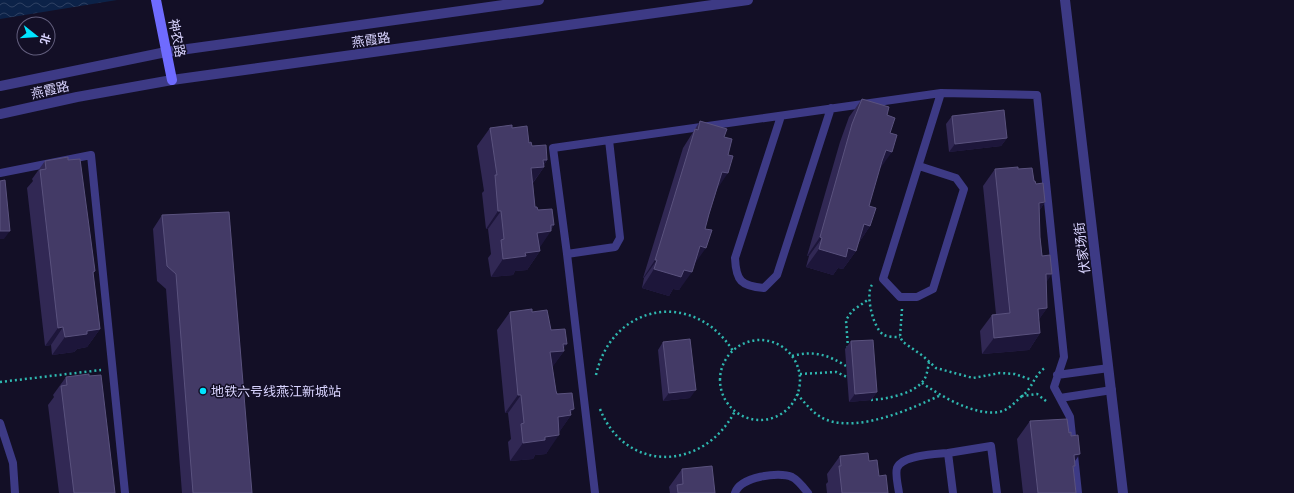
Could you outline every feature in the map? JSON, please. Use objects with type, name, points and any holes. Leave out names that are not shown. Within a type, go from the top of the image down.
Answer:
[{"type":"street","name":"神农路","points":[[156,0],[172,80]]},
{"type":"street","name":"燕霞路","points":[[0,86],[166,52],[539,0]]},
{"type":"street","name":"燕霞路","points":[[0,114],[77,97],[172,80],[748,0]]},
{"type":"street","name":"伏家场街","points":[[1065,0],[1123,493]]},
{"type":"lane","points":[[919,166],[956,178],[964,188],[933,289],[917,297],[900,297],[883,279],[941,93]]},
{"type":"lane","points":[[594,493],[554,148],[941,93],[1037,95],[1064,357],[1054,387],[1070,417],[1078,493]]},
{"type":"lane","points":[[780,116],[735,258],[736,272],[740,281],[750,287],[764,288],[778,275],[831,108]]},
{"type":"lane","points":[[567,254],[614,247],[620,238],[609,140]]},
{"type":"lane","points":[[0,173],[90,155],[125,493]]},
{"type":"lane","points":[[1057,375],[1109,368]]},
{"type":"lane","points":[[1060,398],[1112,390]]},
{"type":"lane","points":[[0,423],[14,463],[15,493]]},
{"type":"lane","points":[[899,493],[896,472],[901,462],[915,457],[992,446],[997,493]]},
{"type":"lane","points":[[948,453],[953,493]]},
{"type":"lane","points":[[735,493],[746,480],[753,477],[783,476],[793,478],[808,493]]},
{"type":"path","points":[[883,279],[873,283],[869,289],[869,299],[878,329],[884,336],[900,337]]},
{"type":"path","points":[[900,297],[902,309],[900,337],[903,342],[936,368],[963,376],[980,378],[1000,373],[1015,374],[1032,380]]},
{"type":"path","points":[[848,349],[846,320],[852,311],[869,299]]},
{"type":"path","points":[[596,382],[600,359],[606,346],[616,334],[634,320],[656,312],[672,311],[701,319],[725,338],[733,351]]},
{"type":"path","points":[[758,340],[777,344],[792,356],[800,374],[800,384],[792,404],[784,411],[770,418],[755,419],[736,411],[723,394],[721,384],[721,373],[724,363],[733,351],[748,342],[758,340]]},
{"type":"path","points":[[792,356],[822,354],[833,357],[846,366]]},
{"type":"path","points":[[871,400],[886,399],[899,395],[922,383],[925,378],[929,361]]},
{"type":"path","points":[[0,382],[112,368]]},
{"type":"path","points":[[800,374],[836,372],[847,377]]},
{"type":"path","points":[[922,383],[941,395],[967,407],[999,412],[1010,407],[1022,396]]},
{"type":"path","points":[[797,394],[815,413],[826,420],[843,424],[885,417],[941,395]]},
{"type":"path","points":[[598,405],[608,426],[624,443],[652,456],[667,457],[682,456],[704,447],[723,432],[736,411]]},
{"type":"water","points":[[0,0],[117,0],[16,16],[0,19]]},
{"type":"building","points":[[862,99],[889,107],[887,115],[895,118],[890,133],[897,135],[892,152],[886,150],[882,161],[869,206],[876,208],[870,226],[864,224],[856,251],[848,248],[846,257],[819,249],[822,238],[820,237],[852,124]]},
{"type":"building","points":[[1004,110],[1007,138],[955,144],[952,116]]},
{"type":"building","points":[[700,121],[727,129],[724,137],[732,139],[728,155],[733,156],[728,173],[722,172],[709,214],[705,229],[712,230],[706,248],[700,246],[692,272],[684,270],[681,277],[654,269],[657,260],[655,260],[695,129],[698,130]]},
{"type":"building","points":[[512,125],[512,128],[527,126],[529,143],[531,142],[532,146],[546,145],[547,160],[543,160],[544,167],[531,168],[535,207],[537,207],[538,210],[552,209],[554,225],[551,225],[551,231],[537,233],[540,251],[525,253],[526,256],[503,259],[501,240],[504,239],[501,211],[498,211],[495,175],[497,175],[490,128]]},
{"type":"building","points":[[68,157],[68,160],[80,159],[95,271],[93,272],[100,329],[87,331],[87,334],[65,337],[63,327],[58,328],[40,170],[46,169],[45,161]]},
{"type":"building","points":[[1018,167],[1018,169],[1032,168],[1034,181],[1036,184],[1043,183],[1045,202],[1039,203],[1040,237],[1042,256],[1050,255],[1052,274],[1046,274],[1047,308],[1038,309],[1040,333],[994,338],[992,315],[1010,313],[995,169]]},
{"type":"building","points":[[5,180],[10,231],[0,231],[0,181]]},
{"type":"building","name":"地铁六号线燕江新城站","points":[[229,212],[252,493],[193,493],[176,274],[167,266],[162,215]]},
{"type":"building","points":[[532,309],[532,312],[547,310],[551,330],[565,329],[567,344],[563,344],[564,351],[550,352],[557,394],[572,393],[574,409],[570,410],[571,415],[558,417],[559,435],[545,437],[545,440],[523,443],[521,424],[524,423],[521,395],[518,395],[510,312]]},
{"type":"building","points":[[690,339],[696,390],[669,393],[663,342]]},
{"type":"building","points":[[873,340],[877,392],[855,394],[851,341]]},
{"type":"building","points":[[89,374],[89,376],[101,375],[115,493],[74,493],[61,386],[67,385],[66,377]]},
{"type":"building","points":[[1067,419],[1069,433],[1071,432],[1071,436],[1078,435],[1080,454],[1074,455],[1075,466],[1073,466],[1076,493],[1038,493],[1030,421]]},
{"type":"building","points":[[868,453],[869,461],[877,460],[879,476],[886,475],[888,493],[842,493],[839,466],[841,466],[840,456]]},
{"type":"building","points":[[712,466],[715,493],[678,493],[677,485],[683,484],[682,469]]},
{"type":"place","name":"地铁六号线燕江新城站","points":[[203,391]]}]
